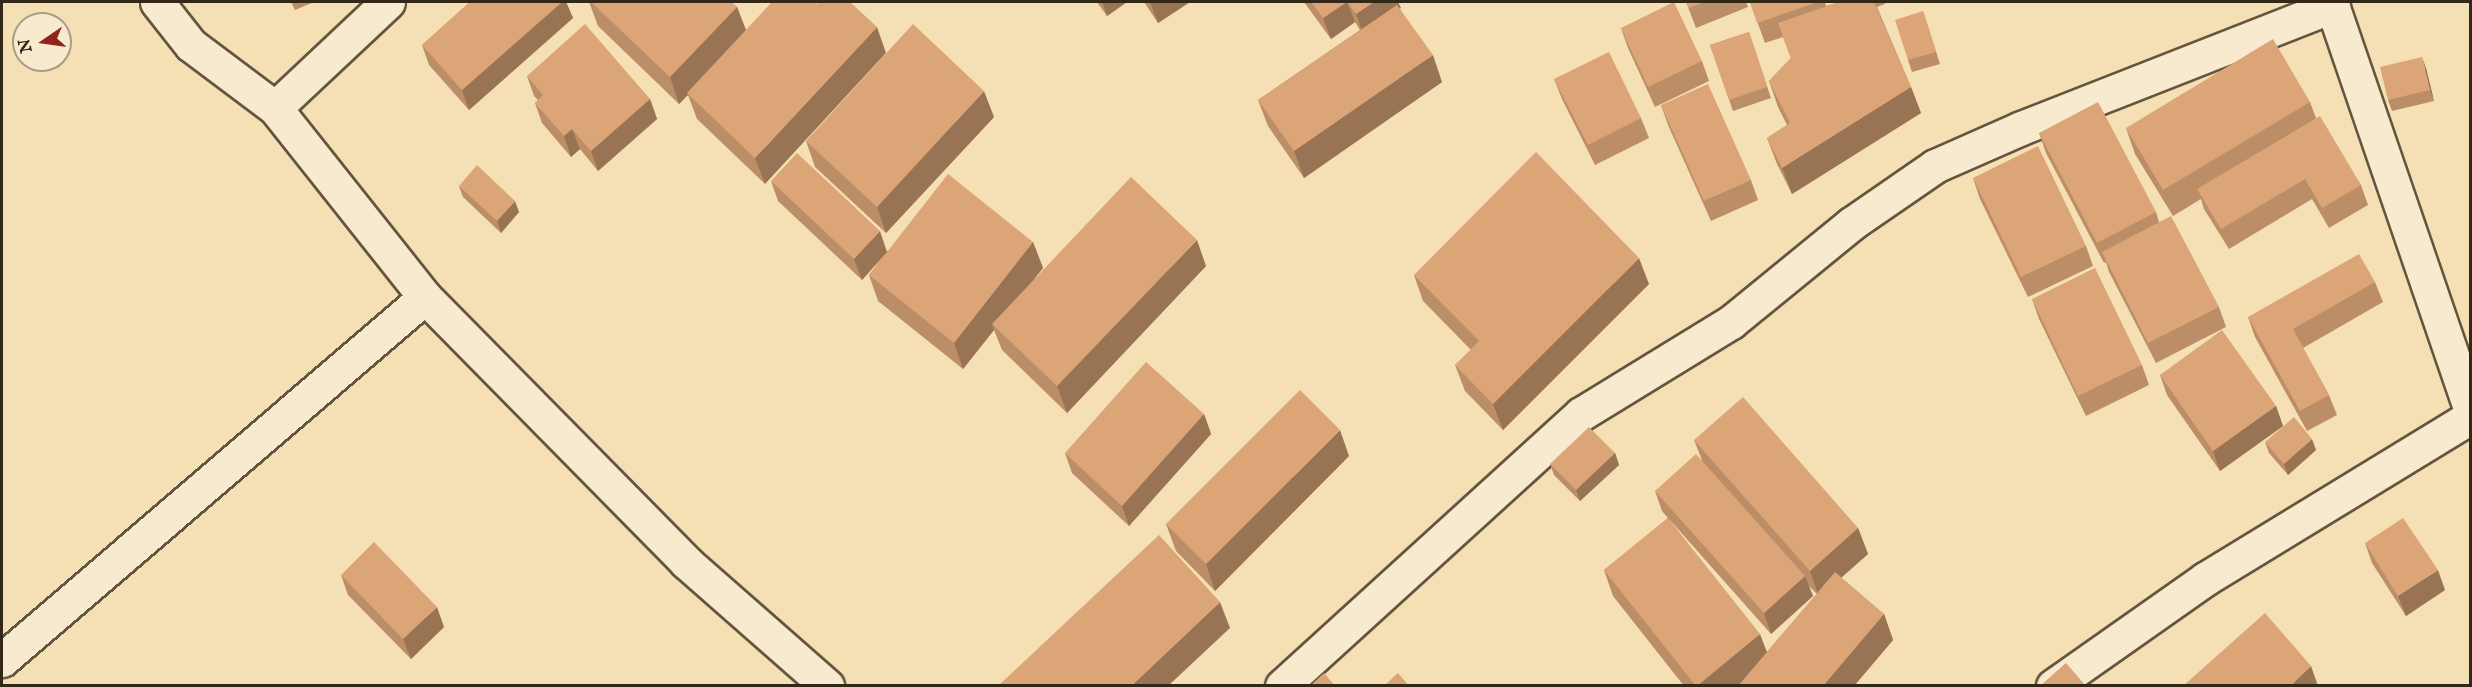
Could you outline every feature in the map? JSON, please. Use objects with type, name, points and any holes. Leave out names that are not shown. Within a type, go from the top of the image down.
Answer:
[{"type":"street","points":[[157,2],[191,45],[275,108],[425,297],[686,562],[827,686]]},
{"type":"street","points":[[275,108],[388,2]]},
{"type":"street","points":[[1282,686],[1581,414],[1731,322],[1851,224],[1935,166],[2021,128],[2332,4],[2470,409]]},
{"type":"street","points":[[2,660],[425,297]]},
{"type":"street","points":[[2054,686],[2205,579],[2470,417]]},
{"type":"building","points":[[470,2],[562,2],[462,90],[422,45]]},
{"type":"building","points":[[591,2],[731,2],[737,7],[670,77]]},
{"type":"building","points":[[772,2],[815,2],[817,4],[820,2],[850,2],[877,27],[755,158],[687,93]]},
{"type":"building","points":[[1311,2],[1347,2],[1323,18]]},
{"type":"building","points":[[1347,2],[1374,2],[1356,14]]},
{"type":"building","points":[[1674,2],[1702,61],[1648,87],[1621,28]]},
{"type":"building","points":[[1686,2],[1704,2],[1689,8]]},
{"type":"building","points":[[1750,2],[1818,2],[1757,23]]},
{"type":"building","points":[[1839,2],[1874,2],[1911,87],[1782,168],[1767,138],[1790,123],[1769,81],[1791,58],[1778,23]]},
{"type":"building","points":[[1397,5],[1433,55],[1294,151],[1258,100]]},
{"type":"building","points":[[1923,11],[1936,52],[1908,60],[1895,20]]},
{"type":"building","points":[[585,24],[650,99],[591,151],[572,129],[564,136],[535,103],[543,95],[527,76]]},
{"type":"building","points":[[913,24],[984,91],[877,207],[806,141]]},
{"type":"building","points":[[1749,32],[1767,87],[1729,100],[1710,45]]},
{"type":"building","points":[[2273,39],[2310,102],[2163,190],[2126,128]]},
{"type":"building","points":[[1609,52],[1641,118],[1588,145],[1554,79]]},
{"type":"building","points":[[2422,57],[2430,90],[2388,100],[2380,67]]},
{"type":"building","points":[[1708,84],[1751,180],[1704,201],[1661,105]]},
{"type":"building","points":[[2098,102],[2156,212],[2097,243],[2039,133]]},
{"type":"building","points":[[2320,116],[2361,185],[2322,208],[2305,179],[2221,229],[2197,189]]},
{"type":"building","points":[[2038,146],[2086,246],[2021,277],[1973,178]]},
{"type":"building","points":[[1536,152],[1639,258],[1493,404],[1455,365],[1479,341],[1414,275]]},
{"type":"building","points":[[797,153],[880,231],[854,259],[771,181]]},
{"type":"building","points":[[477,165],[515,201],[497,221],[459,186]]},
{"type":"building","points":[[948,174],[1033,242],[954,343],[869,275]]},
{"type":"building","points":[[1131,177],[1197,240],[1057,386],[992,324]]},
{"type":"building","points":[[2171,216],[2219,307],[2148,343],[2102,252]]},
{"type":"building","points":[[2359,254],[2375,282],[2293,329],[2329,395],[2300,411],[2248,317]]},
{"type":"building","points":[[2095,268],[2142,365],[2078,396],[2032,299]]},
{"type":"building","points":[[2222,330],[2276,406],[2213,451],[2160,375]]},
{"type":"building","points":[[1146,362],[1204,414],[1122,506],[1065,453]]},
{"type":"building","points":[[1300,390],[1340,430],[1206,564],[1166,524]]},
{"type":"building","points":[[1743,397],[1858,528],[1810,571],[1694,440]]},
{"type":"building","points":[[2294,417],[2312,439],[2284,464],[2265,442]]},
{"type":"building","points":[[1589,427],[1615,453],[1576,490],[1550,464]]},
{"type":"building","points":[[1696,454],[1805,576],[1764,613],[1655,491]]},
{"type":"building","points":[[1668,518],[1760,634],[1697,686],[1604,570]]},
{"type":"building","points":[[2403,518],[2438,570],[2398,596],[2365,543]]},
{"type":"building","points":[[1159,535],[1220,602],[1131,686],[998,686]]},
{"type":"building","points":[[374,542],[437,607],[403,639],[341,575]]},
{"type":"building","points":[[1835,572],[1884,614],[1823,686],[1738,686]]},
{"type":"building","points":[[2265,613],[2311,666],[2290,686],[2183,686]]},
{"type":"building","points":[[2066,663],[2086,686],[2040,686]]},
{"type":"building","points":[[1324,673],[1335,686],[1310,686]]},
{"type":"building","points":[[1398,673],[1409,686],[1384,686]]}]
